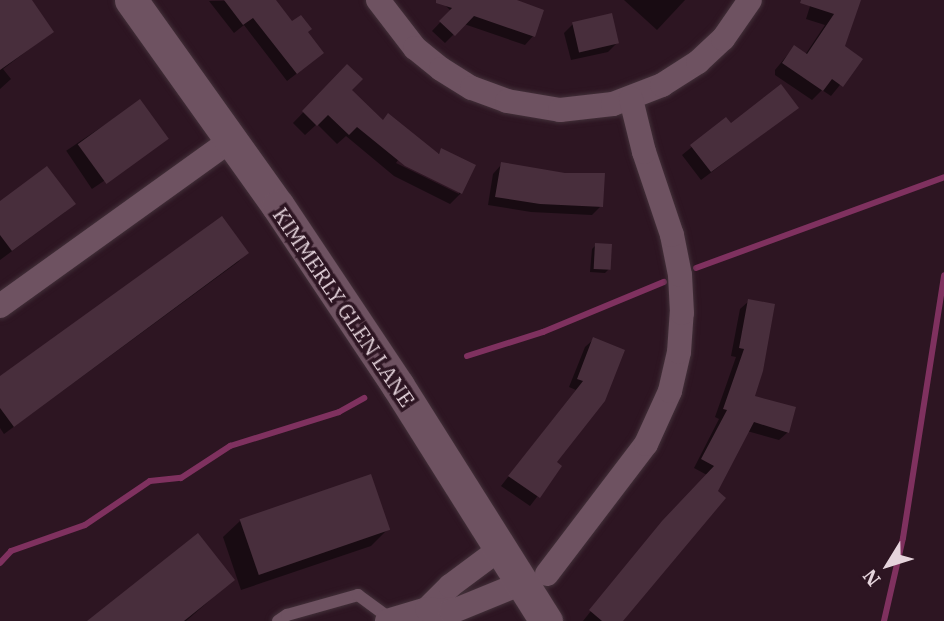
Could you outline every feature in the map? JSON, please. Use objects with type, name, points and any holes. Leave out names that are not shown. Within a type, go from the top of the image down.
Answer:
[{"type":"street","name":"KIMMERLY GLEN LANE","points":[[131,0],[398,386],[501,548],[535,578],[546,621]]},
{"type":"street","points":[[378,0],[415,48],[441,69],[495,97],[560,110],[595,107],[631,99],[662,85],[698,62],[723,38],[750,0]]},
{"type":"street","points":[[390,620],[427,609],[451,612],[535,578],[646,444],[670,391],[679,352],[682,313],[680,275],[672,235],[644,152],[631,99]]},
{"type":"street","points":[[0,306],[230,140]]},
{"type":"street","points":[[427,609],[450,586],[501,548]]},
{"type":"lane","points":[[278,621],[287,615],[358,595],[390,620]]},
{"type":"building","points":[[0,0],[32,0],[54,32],[0,70]]},
{"type":"building","points":[[224,0],[276,0],[292,21],[301,15],[312,29],[308,32],[324,53],[297,74],[253,18],[243,25]]},
{"type":"building","points":[[436,0],[517,0],[544,10],[535,37],[474,16],[455,36],[439,21],[452,8],[436,3]]},
{"type":"building","points":[[801,0],[861,0],[845,46],[863,59],[843,87],[832,79],[823,91],[782,63],[794,45],[807,54],[834,14],[800,3]]},
{"type":"building","points":[[612,13],[619,43],[579,52],[572,22]]},
{"type":"building","points":[[347,64],[363,79],[352,90],[383,120],[388,113],[439,154],[441,148],[476,165],[462,194],[405,166],[357,127],[349,135],[328,115],[317,126],[302,111]]},
{"type":"building","points":[[781,84],[799,108],[711,172],[690,145],[726,117],[731,123]]},
{"type":"building","points":[[140,99],[169,139],[107,184],[78,144]]},
{"type":"building","points":[[501,162],[565,173],[605,173],[603,207],[540,204],[495,197]]},
{"type":"building","points":[[47,166],[76,204],[12,251],[0,235],[0,201]]},
{"type":"building","points":[[222,216],[249,253],[14,427],[0,408],[0,376]]},
{"type":"building","points":[[595,243],[612,244],[611,270],[594,269]]},
{"type":"building","points":[[748,299],[775,304],[763,371],[755,396],[796,407],[789,433],[754,422],[718,491],[726,498],[623,621],[602,621],[589,610],[662,521],[714,466],[701,459],[727,410],[723,409],[744,349],[739,348]]},
{"type":"building","points":[[593,337],[625,350],[605,401],[557,462],[562,466],[540,498],[508,476],[583,381],[577,379]]},
{"type":"building","points":[[371,474],[390,530],[259,575],[240,519]]},
{"type":"building","points":[[198,533],[235,580],[184,621],[87,621]]},
{"type":"waterway","points":[[696,268],[944,177]]},
{"type":"waterway","points":[[884,621],[903,538],[944,275]]},
{"type":"waterway","points":[[467,356],[543,332],[664,282]]},
{"type":"waterway","points":[[0,563],[11,551],[85,525],[150,481],[181,478],[230,446],[339,412],[364,398]]}]
